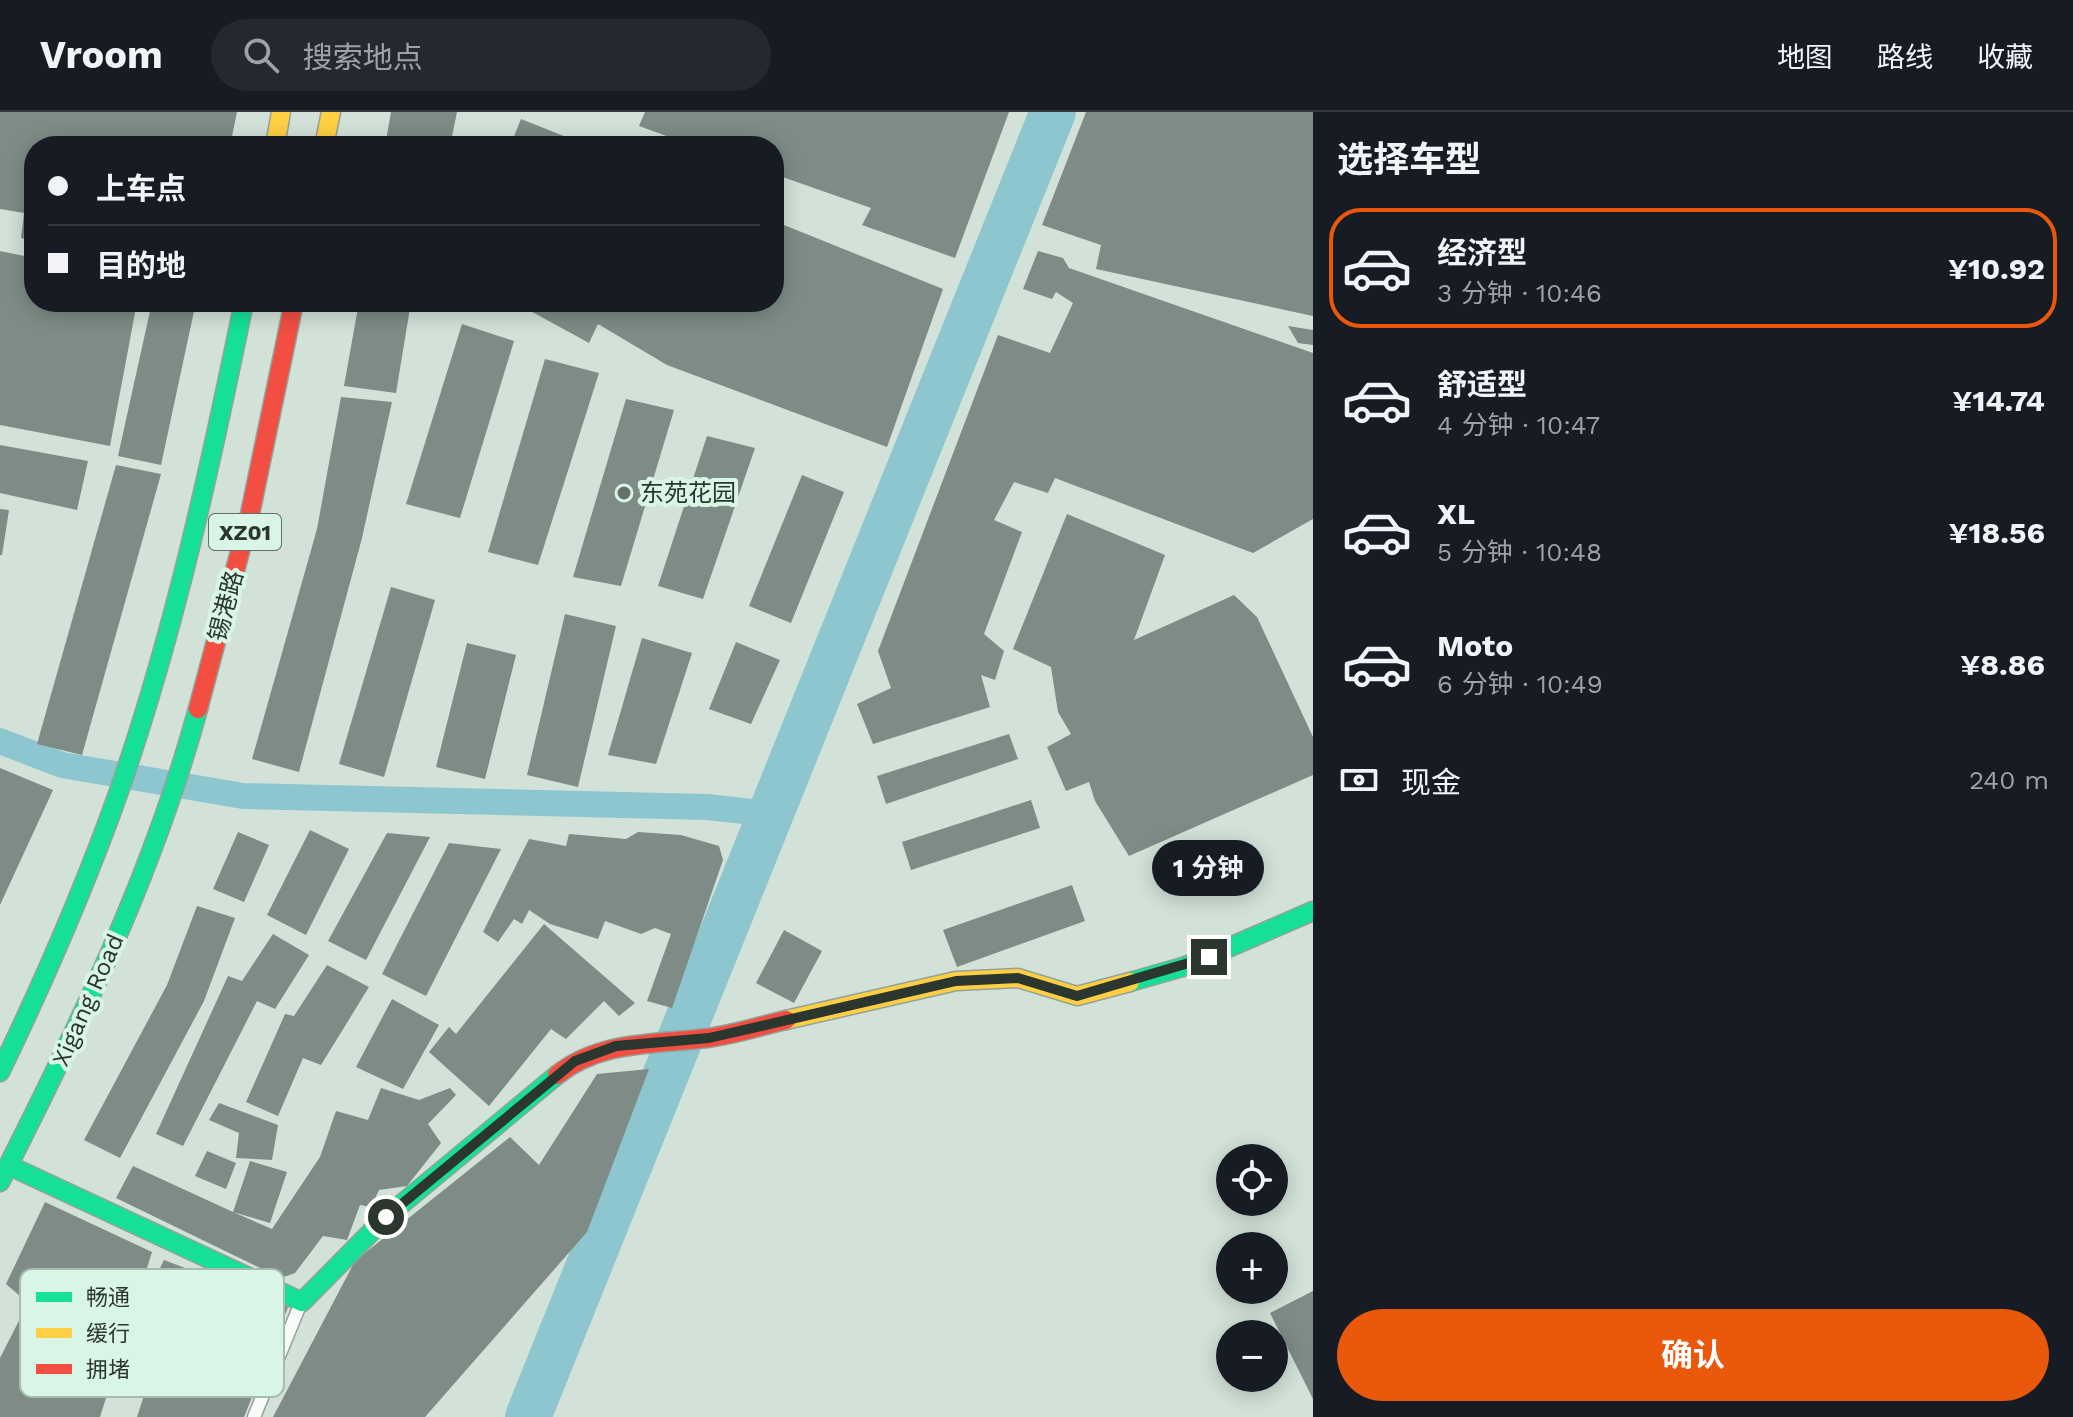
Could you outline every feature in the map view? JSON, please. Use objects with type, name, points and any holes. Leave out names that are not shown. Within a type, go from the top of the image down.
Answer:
[{"type":"main road","points":[[277,136],[281,112]]},
{"type":"main road","points":[[326,136],[331,112]]},
{"type":"main road","name":"锡港路","points":[[119,797],[137,745],[203,503],[242,312]]},
{"type":"main road","name":"锡港路","points":[[165,813],[184,760],[250,514],[292,312]]},
{"type":"main road","name":"Xigang Road","points":[[0,1072],[82,894],[119,797]]},
{"type":"main road","name":"Xigang Road","points":[[0,1182],[127,913],[165,813]]},
{"type":"main road","points":[[284,1294],[302,1302],[386,1217],[575,1061],[616,1046],[709,1038],[956,981],[1018,978],[1077,996],[1186,966],[1313,911]]},
{"type":"main road","points":[[10,1166],[231,1269]]},
{"type":"lane","points":[[284,1345],[302,1302]]},
{"type":"lane","points":[[254,1417],[262,1397]]},
{"type":"building","points":[[0,112],[237,112],[232,136],[24,136],[24,213],[0,209]]},
{"type":"building","points":[[391,112],[457,112],[452,136],[387,136]]},
{"type":"building","points":[[645,112],[1009,112],[955,258],[862,225],[871,208],[784,178],[784,136],[666,136],[639,126]]},
{"type":"building","points":[[1086,112],[1313,112],[1313,316],[1096,269],[1101,245],[1042,225]]},
{"type":"building","points":[[521,119],[564,136],[514,136]]},
{"type":"building","points":[[784,225],[943,289],[887,447],[667,365],[598,324],[589,343],[532,312],[784,312]]},
{"type":"building","points":[[0,251],[24,256],[24,312],[135,312],[110,446],[0,425]]},
{"type":"building","points":[[1038,251],[1063,258],[1069,268],[1313,353],[1313,519],[1253,553],[1055,478],[1048,493],[1014,482],[994,520],[1022,532],[984,634],[1004,651],[995,680],[981,675],[990,707],[873,744],[857,704],[891,688],[878,651],[998,335],[1050,353],[1073,303],[1056,292],[1052,299],[1023,289]]},
{"type":"building","points":[[150,312],[194,312],[161,465],[118,456]]},
{"type":"building","points":[[357,312],[409,312],[396,393],[344,386]]},
{"type":"building","points":[[462,324],[514,341],[460,518],[406,504]]},
{"type":"building","points":[[1288,326],[1313,330],[1313,345],[1298,343]]},
{"type":"building","points":[[545,359],[599,373],[538,565],[488,552]]},
{"type":"building","points":[[341,397],[392,402],[362,538],[299,772],[252,759],[317,529]]},
{"type":"building","name":"东苑花园","points":[[626,399],[674,410],[621,586],[573,577]]},
{"type":"building","points":[[707,436],[755,448],[703,599],[658,586]]},
{"type":"building","points":[[0,445],[88,461],[77,510],[0,493]]},
{"type":"building","points":[[116,465],[161,474],[82,755],[37,744]]},
{"type":"building","points":[[802,475],[844,492],[791,623],[749,606]]},
{"type":"building","points":[[0,509],[9,510],[2,555],[0,555]]},
{"type":"building","points":[[1067,514],[1165,555],[1134,640],[1234,595],[1257,617],[1313,737],[1313,775],[1129,856],[1095,801],[1089,782],[1066,791],[1047,747],[1071,734],[1058,712],[1051,667],[1013,649]]},
{"type":"building","points":[[391,587],[435,600],[384,777],[339,764]]},
{"type":"building","points":[[565,614],[616,626],[578,787],[527,775]]},
{"type":"building","points":[[642,638],[692,653],[656,764],[608,755]]},
{"type":"building","points":[[736,642],[780,660],[751,724],[709,709]]},
{"type":"building","points":[[467,643],[516,655],[485,779],[436,767]]},
{"type":"building","points":[[1009,734],[1018,759],[886,804],[877,776]]},
{"type":"building","points":[[0,768],[53,790],[0,905]]},
{"type":"building","points":[[1031,800],[1040,828],[911,870],[902,842]]},
{"type":"building","points":[[310,830],[349,849],[306,935],[267,915]]},
{"type":"building","points":[[238,832],[269,845],[244,902],[213,889]]},
{"type":"building","points":[[638,832],[681,835],[719,846],[723,860],[672,1008],[647,1001],[671,934],[655,928],[641,934],[605,921],[598,939],[550,924],[529,910],[522,924],[514,919],[498,942],[483,932],[529,839],[566,846],[569,834],[626,839]]},
{"type":"building","points":[[387,833],[430,837],[366,960],[328,941]]},
{"type":"building","points":[[449,843],[501,849],[426,996],[382,974]]},
{"type":"building","points":[[1072,885],[1085,921],[957,967],[943,930]]},
{"type":"building","points":[[197,906],[235,918],[204,1001],[120,1158],[84,1140],[167,985]]},
{"type":"building","points":[[544,924],[635,1003],[619,1016],[604,1001],[566,1039],[551,1029],[489,1106],[429,1052],[449,1027],[456,1034]]},
{"type":"building","points":[[784,930],[822,951],[794,1003],[756,983]]},
{"type":"building","points":[[273,934],[309,955],[275,1009],[257,1001],[183,1146],[156,1134],[228,976],[242,981]]},
{"type":"building","points":[[327,965],[369,987],[321,1065],[303,1058],[278,1116],[246,1102],[285,1014],[294,1016]]},
{"type":"building","points":[[392,999],[439,1025],[403,1089],[356,1067]]},
{"type":"building","points":[[649,1069],[587,1232],[425,1417],[273,1417],[355,1261],[510,1137],[539,1165],[597,1074]]},
{"type":"building","points":[[381,1088],[419,1100],[450,1088],[456,1095],[428,1124],[441,1143],[407,1186],[379,1190],[371,1207],[360,1205],[347,1240],[323,1236],[295,1273],[284,1277],[284,1269],[262,1269],[116,1198],[133,1166],[272,1229],[320,1157],[336,1111],[368,1120]]},
{"type":"building","points":[[219,1103],[278,1125],[272,1160],[236,1158],[239,1133],[209,1120]]},
{"type":"building","points":[[207,1151],[236,1163],[226,1189],[195,1176]]},
{"type":"building","points":[[250,1161],[287,1172],[270,1223],[233,1212]]},
{"type":"building","points":[[45,1202],[152,1252],[147,1269],[20,1269],[20,1296],[6,1284]]},
{"type":"building","points":[[164,1260],[188,1269],[160,1269]]},
{"type":"building","points":[[1313,1291],[1313,1399],[1288,1349],[1288,1320],[1274,1320],[1270,1313]]},
{"type":"building","points":[[20,1319],[20,1397],[106,1397],[100,1417],[0,1417],[0,1358]]},
{"type":"building","points":[[144,1397],[252,1397],[244,1417],[137,1417]]},
{"type":"waterway","points":[[528,1417],[1053,112]]},
{"type":"waterway","points":[[0,741],[62,765],[243,796],[707,807],[771,814]]},
{"type":"traffic: fast","points":[[0,1072],[77,900],[138,734],[174,612],[242,312]]},
{"type":"traffic: fast","points":[[0,1182],[85,1009],[136,891],[180,770],[198,709]]},
{"type":"traffic: fast","points":[[1130,982],[1186,966],[1313,911]]},
{"type":"traffic: fast","points":[[284,1294],[302,1302],[386,1217],[557,1075]]},
{"type":"traffic: fast","points":[[10,1166],[231,1269]]},
{"type":"traffic: slow","points":[[277,136],[281,112]]},
{"type":"traffic: slow","points":[[326,136],[331,112]]},
{"type":"traffic: slow","points":[[786,1020],[956,981],[1018,978],[1077,996],[1130,982]]},
{"type":"traffic: jam","points":[[198,709],[250,514],[292,312]]},
{"type":"traffic: jam","points":[[557,1075],[592,1055],[610,1050],[717,1037],[786,1020]]},
{"type":"place","name":"东苑花园","points":[[624,493]]},
{"type":"route","points":[[386,1217],[575,1061],[616,1046],[709,1038],[956,981],[1018,978],[1077,996],[1209,957]]}]
